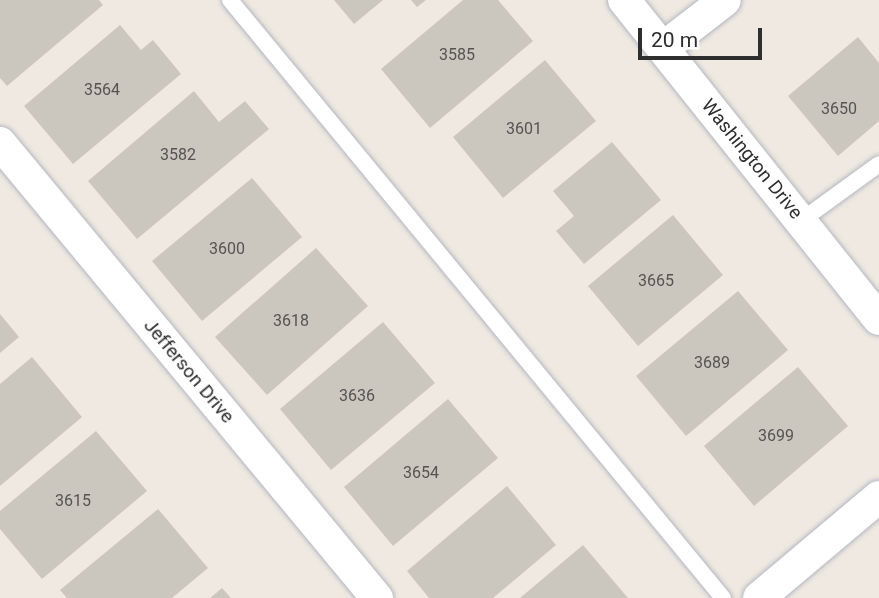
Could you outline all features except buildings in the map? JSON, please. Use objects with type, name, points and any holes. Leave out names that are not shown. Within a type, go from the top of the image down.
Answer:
[{"type":"street","name":"Washington Drive","points":[[624,0],[802,220],[879,320]]},
{"type":"street","points":[[663,48],[725,0]]},
{"type":"street","name":"Jefferson Drive","points":[[0,143],[377,598]]},
{"type":"street","points":[[759,598],[879,497]]},
{"type":"lane","points":[[230,0],[723,598]]},
{"type":"lane","points":[[802,220],[879,164]]}]
